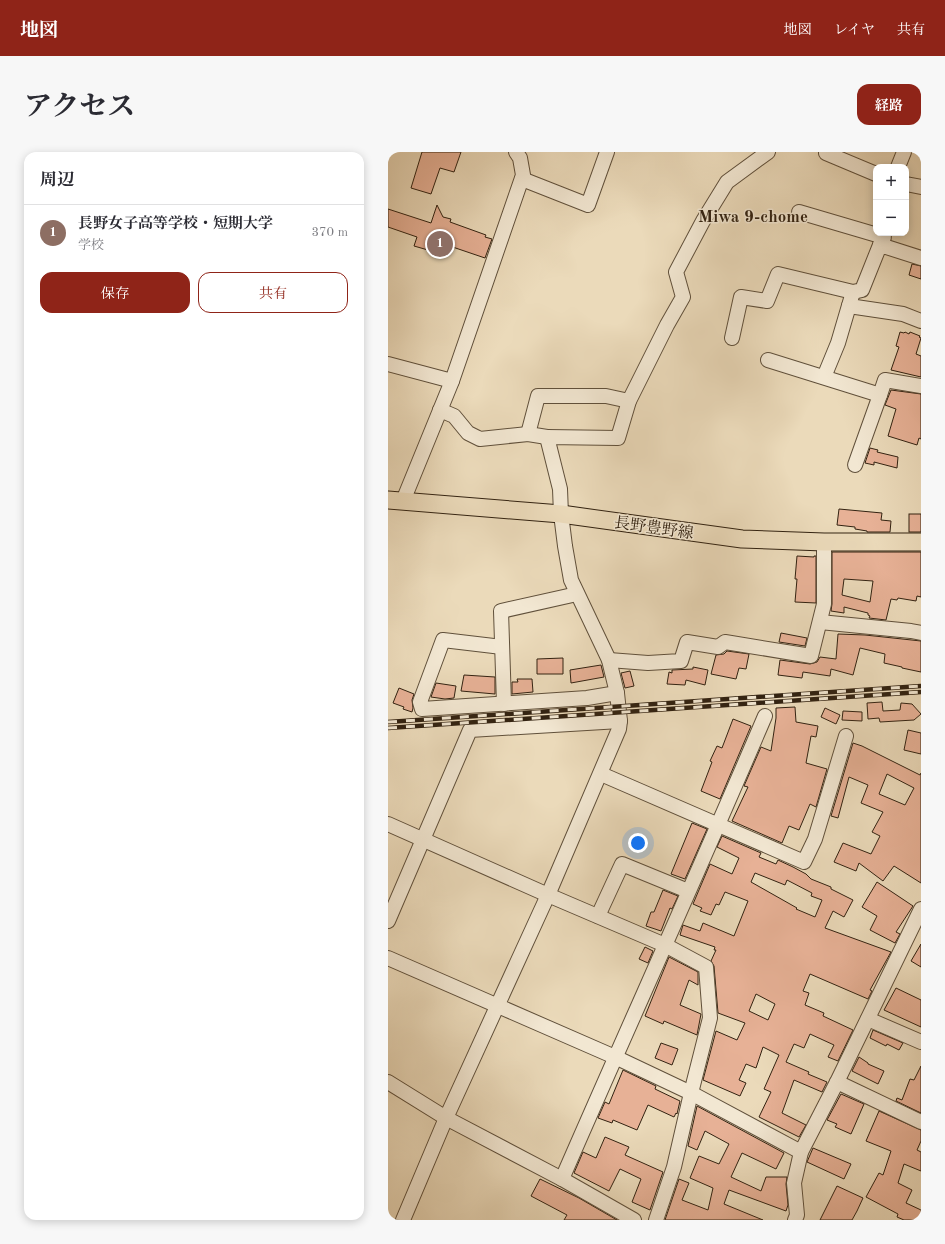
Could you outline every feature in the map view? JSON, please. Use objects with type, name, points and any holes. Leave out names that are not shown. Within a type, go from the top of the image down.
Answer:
[{"type":"main road","name":"長野豊野線","points":[[395,500],[561,514],[742,539],[824,542],[921,542]]},
{"type":"street","points":[[395,500],[440,410],[452,382],[522,179],[523,175],[520,158],[516,152]]},
{"type":"street","points":[[522,179],[588,205],[607,152]]},
{"type":"street","points":[[440,410],[454,416],[468,433],[480,439],[528,434],[547,437],[618,438],[629,401],[667,325],[683,297],[676,272],[703,221],[728,182],[768,152]]},
{"type":"street","points":[[826,152],[873,173]]},
{"type":"street","points":[[899,164],[904,152]]},
{"type":"street","points":[[909,185],[921,187]]},
{"type":"street","points":[[799,212],[884,237],[862,290],[852,299],[838,343],[824,377]]},
{"type":"street","points":[[880,245],[921,258]]},
{"type":"street","points":[[732,338],[741,297],[767,301],[778,274],[921,321]]},
{"type":"street","points":[[768,360],[880,395]]},
{"type":"street","points":[[388,364],[452,382]]},
{"type":"street","points":[[855,466],[885,380],[921,386]]},
{"type":"street","points":[[528,434],[538,396],[606,396],[629,401]]},
{"type":"street","points":[[403,1220],[446,1118],[548,895],[620,729],[617,693],[610,660],[571,580],[561,514],[560,489],[547,437]]},
{"type":"street","points":[[610,660],[648,663],[681,661],[687,642],[718,647],[725,642],[811,656],[824,604],[824,542]]},
{"type":"street","points":[[504,704],[501,611],[577,594]]},
{"type":"street","points":[[820,622],[921,633]]},
{"type":"street","points":[[502,647],[443,640],[420,702],[422,709],[587,698],[617,693]]},
{"type":"street","points":[[562,1180],[688,891],[719,825],[765,716]]},
{"type":"street","points":[[388,921],[470,730],[620,720]]},
{"type":"street","points":[[601,774],[804,862],[815,839],[846,736]]},
{"type":"street","points":[[388,824],[665,945],[706,967],[710,1018],[674,1167],[656,1220]]},
{"type":"street","points":[[598,916],[622,864],[688,891]]},
{"type":"street","points":[[798,1219],[794,1182],[801,1152],[868,1020],[921,909]]},
{"type":"street","points":[[388,958],[615,1057],[691,1093],[801,1152]]},
{"type":"street","points":[[868,1020],[921,1042]]},
{"type":"street","points":[[388,1082],[446,1118],[634,1220]]},
{"type":"street","points":[[837,1082],[921,1122]]},
{"type":"building","points":[[422,152],[461,152],[454,172],[440,168],[431,194],[411,188]]},
{"type":"building","points":[[437,205],[443,217],[451,219],[450,222],[486,235],[485,237],[492,239],[485,258],[432,240],[428,250],[414,246],[417,237],[388,227],[388,209],[431,223]]},
{"type":"building","points":[[912,264],[921,266],[921,279],[909,275]]},
{"type":"building","points":[[900,332],[909,334],[910,332],[920,336],[919,337],[921,338],[916,354],[921,356],[921,377],[891,370],[899,347],[896,346]]},
{"type":"building","points":[[891,390],[921,394],[921,439],[919,438],[917,445],[888,436],[896,409],[885,405]]},
{"type":"building","points":[[870,448],[878,450],[877,452],[898,457],[897,468],[874,462],[874,465],[865,463]]},
{"type":"building","points":[[839,509],[882,513],[881,520],[891,521],[890,532],[867,532],[855,529],[855,527],[837,525]]},
{"type":"building","points":[[909,514],[921,514],[921,532],[909,532]]},
{"type":"building","points":[[832,552],[921,552],[921,597],[917,596],[916,601],[898,598],[897,600],[891,599],[886,620],[869,618],[870,616],[868,613],[844,607],[844,613],[831,611]],"holes":[[[844,579],[873,581],[870,602],[842,595]]]},
{"type":"building","points":[[797,556],[816,556],[816,603],[795,602]]},
{"type":"building","points":[[781,633],[807,638],[805,646],[779,642]]},
{"type":"building","points":[[838,634],[865,635],[921,641],[921,672],[884,663],[885,654],[860,648],[853,675],[831,669],[830,676],[803,672],[802,678],[778,675],[780,660],[810,664],[817,662],[820,657],[836,659]]},
{"type":"building","points":[[727,651],[749,654],[746,669],[739,668],[736,679],[711,674],[716,655],[724,654]]},
{"type":"building","points":[[563,658],[563,674],[537,674],[537,659]]},
{"type":"building","points":[[601,665],[604,677],[571,683],[570,670]]},
{"type":"building","points":[[693,667],[708,670],[705,685],[686,680],[685,685],[667,684],[669,672],[672,673],[672,670],[693,669]]},
{"type":"building","points":[[630,671],[634,686],[625,688],[621,673]]},
{"type":"building","points":[[464,675],[495,677],[495,694],[461,691]]},
{"type":"building","points":[[517,679],[532,679],[533,692],[512,694],[512,682],[518,682]]},
{"type":"building","points":[[436,683],[456,686],[454,698],[445,699],[431,697]]},
{"type":"building","points":[[399,688],[414,694],[412,700],[412,712],[393,703]]},
{"type":"building","points":[[882,702],[883,711],[900,710],[901,703],[912,704],[921,714],[914,720],[880,722],[879,718],[868,719],[867,703]]},
{"type":"building","points":[[795,707],[796,722],[818,726],[816,737],[811,736],[806,763],[827,769],[816,807],[810,804],[799,830],[789,826],[782,843],[732,821],[748,787],[744,786],[761,747],[771,751],[776,708]]},
{"type":"building","points":[[825,708],[840,715],[836,724],[821,717]]},
{"type":"building","points":[[843,711],[862,712],[862,721],[842,720]]},
{"type":"building","points":[[733,719],[751,726],[720,799],[701,791],[712,762],[710,761],[717,746],[722,748]]},
{"type":"building","points":[[908,730],[921,733],[921,754],[904,750]]},
{"type":"building","points":[[853,743],[920,775],[921,773],[921,883],[894,866],[883,881],[859,863],[856,871],[834,862],[843,843],[871,854],[880,836],[872,832],[883,812],[861,803],[868,785],[849,777],[838,818],[831,816]],"holes":[[[887,774],[914,788],[905,805],[879,794]]]},
{"type":"building","points":[[692,823],[707,829],[685,879],[671,874]]},
{"type":"building","points":[[722,836],[761,853],[759,857],[776,864],[778,860],[793,867],[806,874],[811,879],[831,887],[831,889],[853,900],[844,917],[833,911],[825,928],[891,952],[870,990],[872,991],[868,999],[810,974],[803,991],[809,993],[805,1005],[824,1013],[823,1016],[853,1030],[838,1061],[828,1057],[834,1045],[810,1034],[804,1048],[794,1044],[786,1062],[827,1082],[822,1092],[794,1080],[782,1113],[806,1125],[799,1137],[759,1117],[771,1092],[764,1089],[779,1055],[763,1047],[756,1068],[746,1064],[739,1080],[746,1083],[740,1096],[703,1080],[716,1031],[737,1040],[745,1023],[718,1013],[714,966],[711,961],[716,950],[714,950],[715,947],[680,935],[683,925],[700,931],[703,923],[734,936],[748,901],[725,892],[719,905],[716,904],[711,915],[700,911],[702,908],[693,904],[710,864],[732,874],[739,858],[717,847]],"holes":[[[755,873],[785,885],[787,880],[812,893],[811,896],[822,900],[815,917],[796,909],[797,908],[751,882]],[[756,994],[775,1004],[768,1020],[749,1011]]]},
{"type":"building","points":[[877,882],[913,906],[896,932],[900,934],[895,943],[870,930],[877,916],[862,907]]},
{"type":"building","points":[[663,890],[678,896],[672,909],[670,908],[661,931],[646,926],[651,912],[654,912]]},
{"type":"building","points":[[921,944],[921,967],[911,961]]},
{"type":"building","points":[[645,947],[653,951],[648,963],[639,959]]},
{"type":"building","points":[[669,957],[698,972],[698,985],[689,980],[680,1005],[701,1014],[697,1035],[664,1021],[663,1024],[645,1016]]},
{"type":"building","points":[[896,988],[921,1000],[921,1027],[884,1010]]},
{"type":"building","points":[[873,1030],[903,1043],[899,1050],[887,1044],[886,1046],[870,1038]]},
{"type":"building","points":[[661,1043],[678,1049],[672,1065],[655,1058]]},
{"type":"building","points":[[859,1057],[868,1064],[884,1071],[878,1084],[852,1071]]},
{"type":"building","points":[[921,1066],[921,1113],[896,1101],[897,1098],[902,1100],[910,1079],[914,1080]]},
{"type":"building","points":[[623,1070],[656,1086],[655,1089],[680,1101],[677,1114],[676,1113],[674,1117],[648,1105],[637,1130],[613,1120],[612,1123],[598,1118],[605,1102],[609,1104]]},
{"type":"building","points":[[841,1094],[864,1104],[851,1134],[835,1127],[837,1124],[827,1120]]},
{"type":"building","points":[[697,1106],[784,1153],[776,1169],[742,1153],[731,1177],[761,1191],[766,1177],[787,1177],[786,1184],[788,1205],[786,1211],[729,1190],[724,1204],[763,1220],[665,1220],[679,1179],[689,1183],[682,1200],[708,1210],[713,1188],[690,1178],[699,1156],[719,1164],[729,1144],[705,1131],[697,1150],[688,1146]]},
{"type":"building","points":[[879,1111],[921,1130],[921,1141],[917,1150],[921,1152],[921,1171],[904,1164],[898,1183],[912,1190],[906,1203],[921,1210],[921,1220],[904,1220],[897,1217],[898,1214],[866,1197],[879,1173],[883,1175],[891,1151],[866,1141]]},
{"type":"building","points":[[605,1137],[629,1147],[625,1155],[663,1172],[650,1210],[632,1202],[641,1179],[620,1169],[609,1191],[574,1173],[583,1152],[596,1158]]},
{"type":"building","points":[[813,1148],[851,1164],[844,1179],[807,1162]]},
{"type":"building","points":[[540,1179],[579,1198],[617,1220],[564,1220],[567,1215],[531,1196]]},
{"type":"building","points":[[837,1186],[863,1198],[857,1211],[852,1220],[820,1220]]},
{"type":"railway","points":[[388,722],[921,686]]},
{"type":"railway","points":[[388,728],[921,692]]},
{"type":"place","name":"長野女子高等学校・短期大学","points":[[440,244]]},
{"type":"district","name":"Miwa 9-chome","points":[[753,216]]}]
